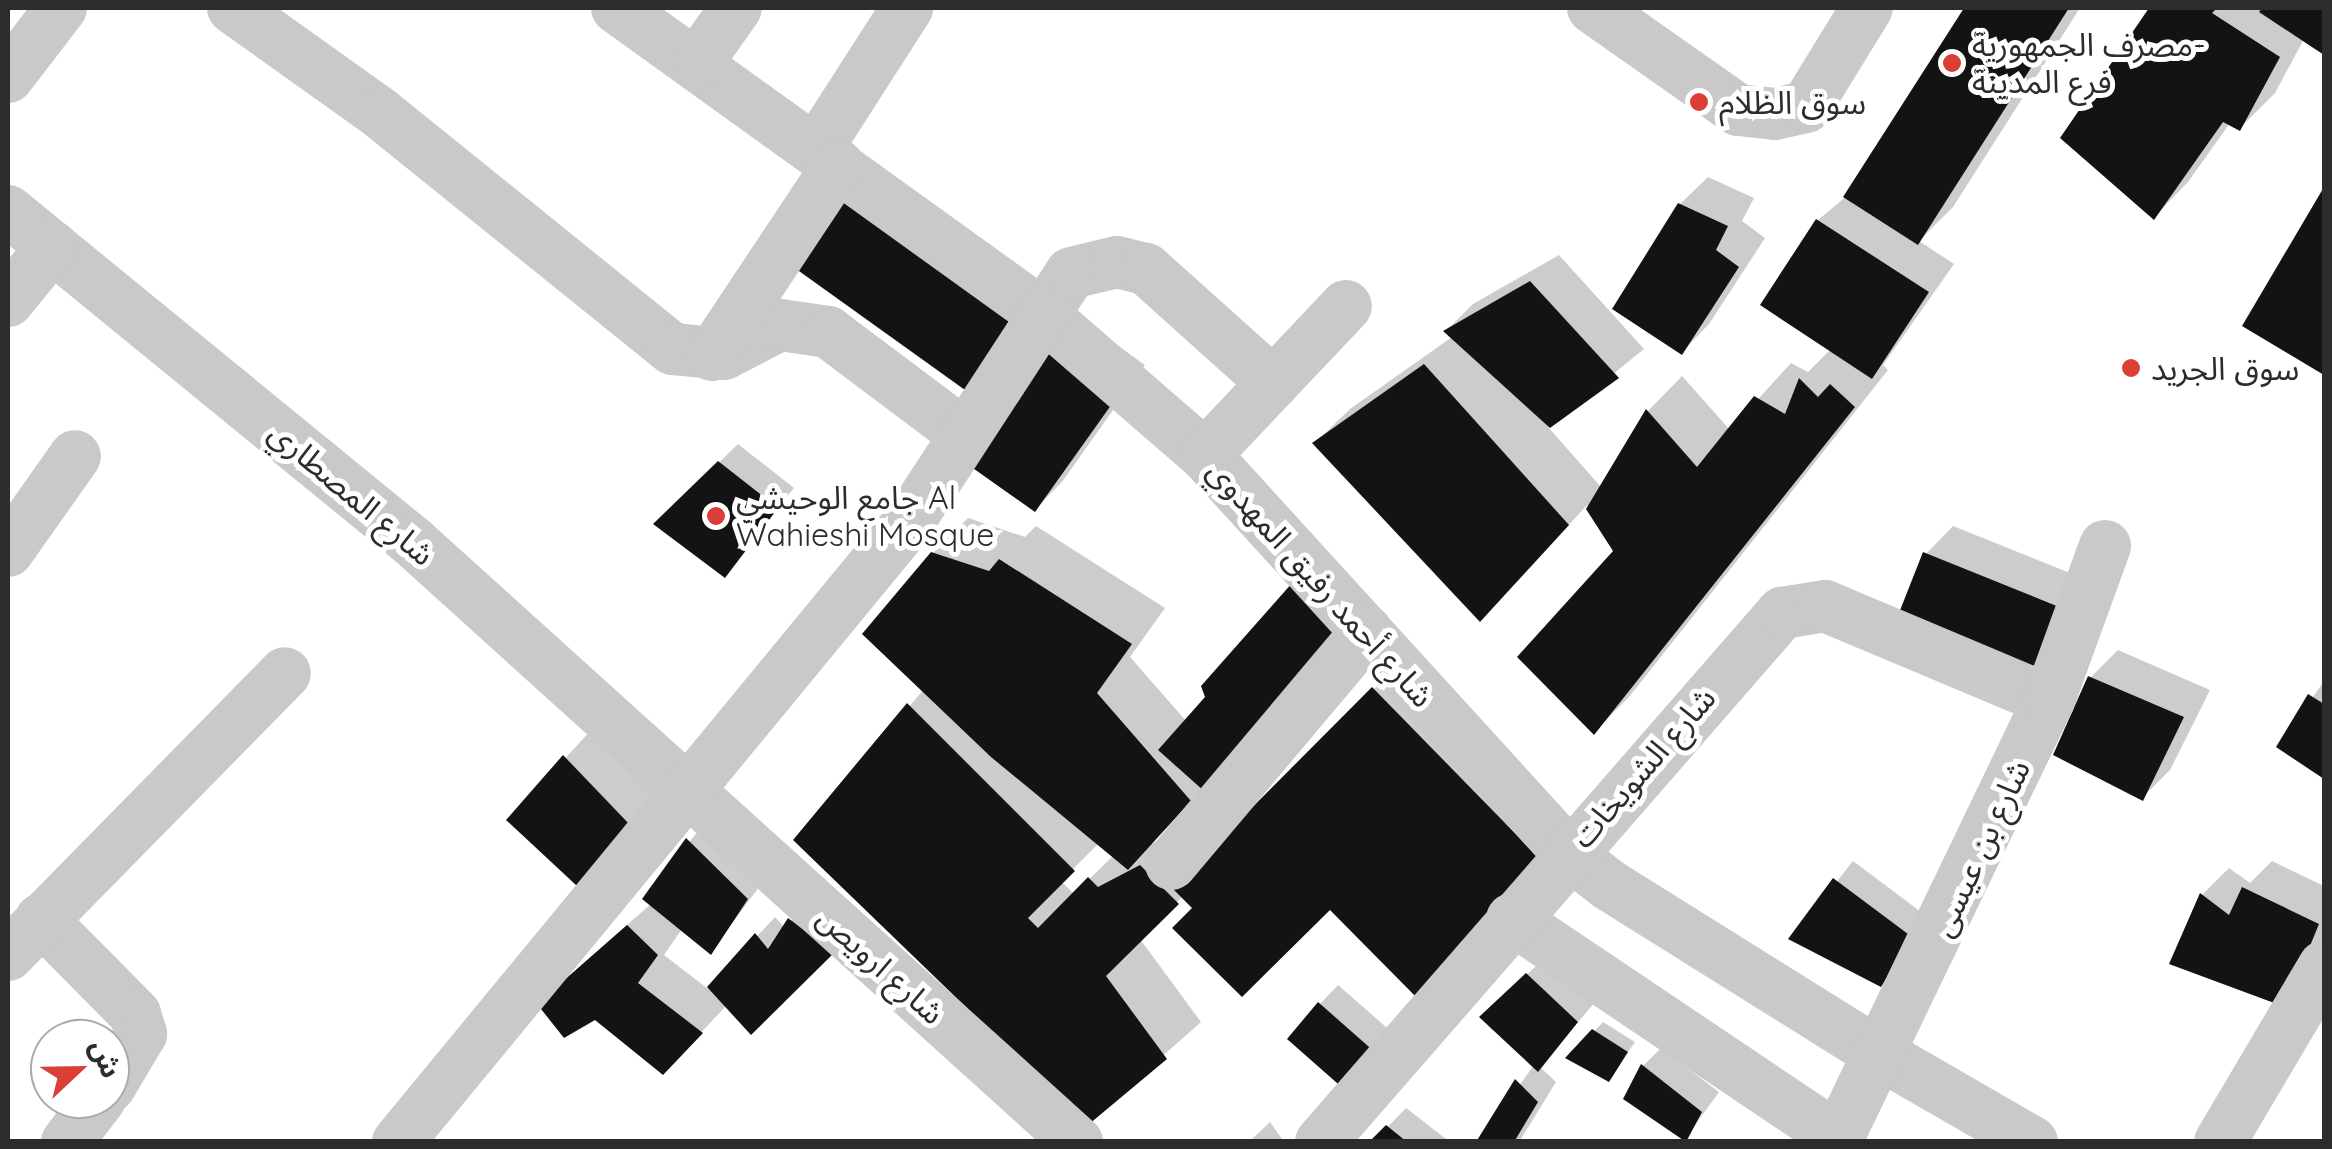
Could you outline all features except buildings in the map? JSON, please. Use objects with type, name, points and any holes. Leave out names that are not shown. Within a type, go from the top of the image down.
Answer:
[{"type":"street","points":[[8,77],[61,8]]},
{"type":"street","points":[[232,8],[380,112],[673,349],[712,356],[780,325],[828,332],[964,434]]},
{"type":"street","points":[[697,63],[736,8]]},
{"type":"street","points":[[712,356],[827,158],[906,8]]},
{"type":"street","points":[[1593,8],[1738,110],[1775,114],[1806,108],[1867,8]]},
{"type":"street","name":"شارع أحمد رفيق المهدوي","points":[[630,11],[1041,313],[1205,455],[1569,854],[1609,886],[1883,1056],[2032,1142]]},
{"type":"street","name":"شارع المصطاري","points":[[8,211],[413,542],[686,788]]},
{"type":"street","points":[[8,301],[52,247]]},
{"type":"street","points":[[398,1142],[908,523],[1041,313],[1071,273],[1092,264],[1146,269],[1273,383]]},
{"type":"street","points":[[1205,455],[1346,306]]},
{"type":"street","points":[[8,552],[75,456]]},
{"type":"street","name":"شارع بن عيسى","points":[[1837,1140],[1883,1056],[2049,700],[2105,546]]},
{"type":"street","name":"شارع الشويخات","points":[[1321,1142],[1763,628],[1800,607],[1826,606],[2049,700]]},
{"type":"street","points":[[1170,864],[1367,631]]},
{"type":"street","points":[[130,1054],[142,1034],[134,1014],[24,937],[284,672]]},
{"type":"street","name":"شارع ارويص","points":[[686,788],[1077,1142]]},
{"type":"street","points":[[1512,919],[1837,1140]]},
{"type":"street","points":[[2220,1142],[2324,966]]},
{"type":"street","points":[[67,1142],[85,1119]]},
{"type":"place","name":"مصرف الجمهورية- فرع المدينة","points":[[1952,63]]},
{"type":"place","name":"سوق الظلام","points":[[1699,102]]},
{"type":"place","name":"سوق الجريد","points":[[2131,368]]},
{"type":"place","name":"جامع الوحيشي Al Wahieshi Mosque","points":[[716,516]]}]
